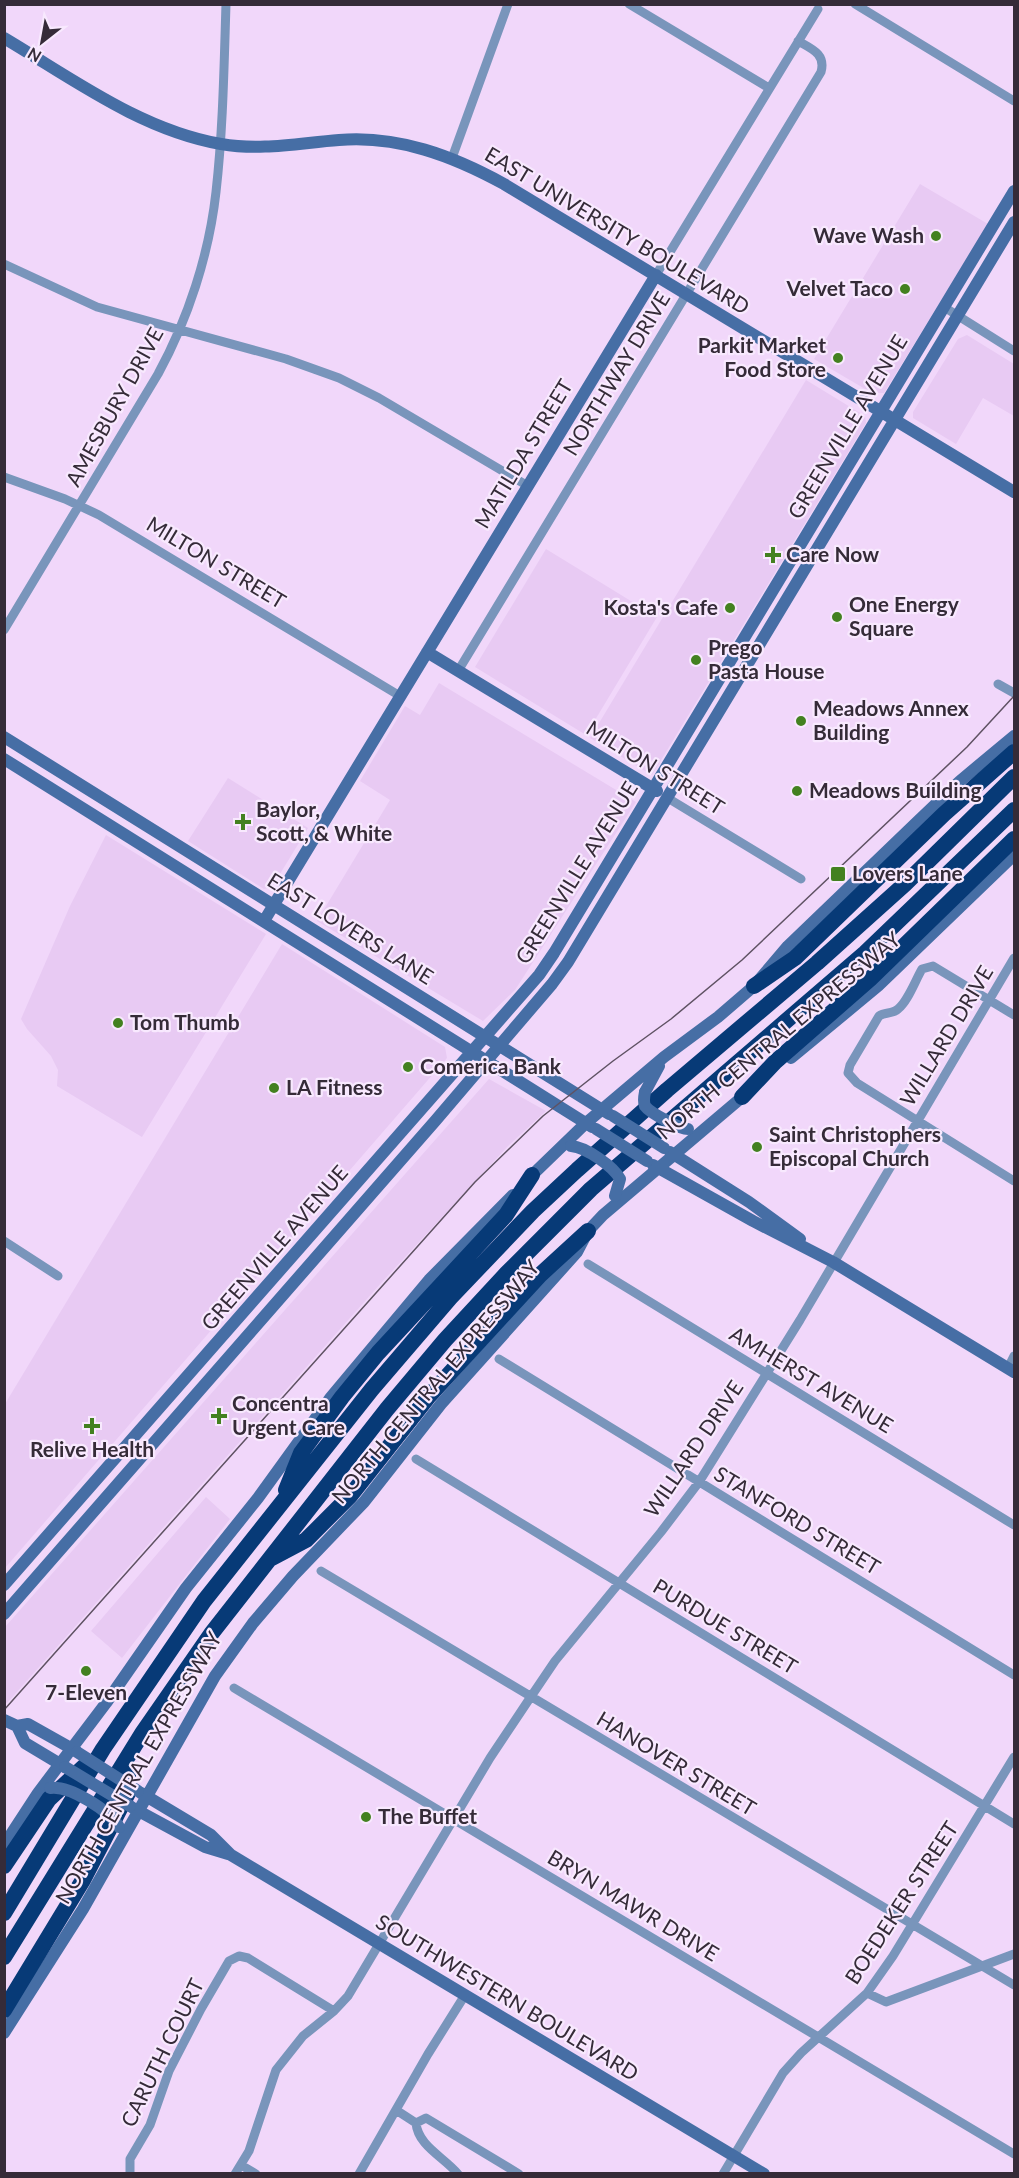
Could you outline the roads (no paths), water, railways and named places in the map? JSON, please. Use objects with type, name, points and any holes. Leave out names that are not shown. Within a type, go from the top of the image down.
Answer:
[{"type":"highway","points":[[754,986],[795,958],[944,814],[1014,752]]},
{"type":"highway","name":"NORTH CENTRAL EXPRESSWAY","points":[[4,1913],[104,1749],[204,1601],[412,1342],[533,1211],[667,1090],[825,957],[905,884],[1014,777]]},
{"type":"highway","name":"NORTH CENTRAL EXPRESSWAY","points":[[4,1957],[129,1755],[193,1658],[406,1385],[519,1259],[608,1174],[865,953],[1014,810]]},
{"type":"highway","points":[[742,1097],[776,1062],[870,979],[1014,839]]},
{"type":"highway","points":[[279,1507],[301,1454],[342,1397],[378,1353],[506,1215],[532,1175]]},
{"type":"highway","points":[[266,1562],[306,1540],[350,1496],[429,1395],[540,1275],[588,1231]]},
{"type":"highway","points":[[4,1866],[49,1799],[104,1749]]},
{"type":"highway","points":[[4,2010],[83,1880],[128,1793],[129,1755]]},
{"type":"main road","name":"EAST UNIVERSITY BOULEVARD","points":[[4,38],[121,108],[150,123],[179,134],[219,144],[265,147],[368,139],[399,143],[452,158],[504,184],[1014,492]]},
{"type":"main road","name":"GREENVILLE AVENUE","points":[[4,1586],[473,1051],[554,953],[1014,191]]},
{"type":"main road","name":"GREENVILLE AVENUE","points":[[4,1614],[539,1001],[568,962],[1014,222]]},
{"type":"main road","name":"MATILDA STREET","points":[[264,921],[656,275]]},
{"type":"main road","points":[[795,552],[810,560]]},
{"type":"main road","points":[[749,627],[765,636]]},
{"type":"main road","name":"MILTON STREET","points":[[427,652],[666,797]]},
{"type":"main road","points":[[4,1845],[74,1750],[186,1588],[258,1498],[331,1397],[429,1280],[556,1152],[608,1113],[664,1057],[718,1017],[754,986],[788,946],[960,781],[1014,736]]},
{"type":"main road","name":"EAST LOVERS LANE","points":[[4,737],[669,1152]]},
{"type":"main road","name":"EAST LOVERS LANE","points":[[4,759],[659,1168]]},
{"type":"main road","points":[[107,823],[116,807]]},
{"type":"main road","name":"NORTH CENTRAL EXPRESSWAY","points":[[4,2033],[83,1909],[142,1793],[215,1676],[252,1623],[293,1576],[364,1502],[441,1404],[577,1252],[588,1231],[613,1202],[659,1168],[669,1152],[708,1126],[878,986],[1014,855]]},
{"type":"main road","points":[[664,1057],[645,1092],[644,1101],[647,1108],[680,1128],[688,1130],[708,1126]]},
{"type":"main road","points":[[556,1152],[571,1146],[583,1149],[616,1171],[620,1179],[613,1202]]},
{"type":"main road","points":[[669,1152],[749,1202],[833,1263]]},
{"type":"main road","points":[[659,1168],[833,1263],[1011,1370]]},
{"type":"main road","points":[[192,1372],[206,1383]]},
{"type":"main road","points":[[102,1474],[115,1485]]},
{"type":"main road","points":[[26,1561],[40,1573]]},
{"type":"main road","name":"SOUTHWESTERN BOULEVARD","points":[[4,1720],[17,1726],[28,1724],[74,1750],[211,1835],[231,1855]]},
{"type":"main road","name":"SOUTHWESTERN BOULEVARD","points":[[17,1726],[25,1743],[134,1809],[205,1847],[231,1855],[764,2174]]},
{"type":"main road","points":[[45,1789],[65,1788],[107,1812],[121,1832]]},
{"type":"street","name":"AMESBURY DRIVE","points":[[4,630],[81,506],[158,374],[179,330],[207,243],[216,193],[226,4]]},
{"type":"street","points":[[452,158],[508,4]]},
{"type":"street","points":[[629,4],[770,88]]},
{"type":"street","points":[[855,4],[1014,101]]},
{"type":"street","name":"MATILDA STREET","points":[[656,275],[818,9]]},
{"type":"street","name":"NORTHWAY DRIVE","points":[[458,671],[821,72],[822,58],[817,52],[798,41]]},
{"type":"street","points":[[4,264],[97,307],[286,359],[357,386],[528,486]]},
{"type":"street","points":[[944,307],[1014,351]]},
{"type":"street","name":"MILTON STREET","points":[[4,477],[99,515],[400,696]]},
{"type":"street","points":[[998,684],[1014,693]]},
{"type":"street","name":"MILTON STREET","points":[[666,797],[801,879]]},
{"type":"street","name":"WILLARD DRIVE","points":[[379,1944],[490,1758],[555,1661],[699,1482],[833,1263],[1014,958]]},
{"type":"street","points":[[1014,1015],[933,966],[922,969],[900,1007],[895,1012],[885,1012],[879,1016],[848,1072],[857,1083],[1014,1181]]},
{"type":"street","points":[[4,1241],[58,1276]]},
{"type":"street","name":"AMHERST AVENUE","points":[[588,1264],[1014,1525]]},
{"type":"street","points":[[1011,1370],[1014,1356]]},
{"type":"street","name":"STANFORD STREET","points":[[499,1359],[1014,1675]]},
{"type":"street","name":"PURDUE STREET","points":[[416,1459],[1014,1824]]},
{"type":"street","name":"HANOVER STREET","points":[[321,1571],[530,1698],[1014,1985]]},
{"type":"street","name":"BRYN MAWR DRIVE","points":[[234,1688],[1014,2154]]},
{"type":"street","name":"BOEDEKER STREET","points":[[723,2174],[783,2073],[818,2037],[867,1993],[913,1925],[1014,1757]]},
{"type":"street","points":[[235,2174],[249,2151],[276,2070],[303,2036],[334,2011],[348,1996],[379,1944]]},
{"type":"street","points":[[867,1993],[886,2002],[1014,1954]]},
{"type":"street","name":"CARUTH COURT","points":[[130,2174],[130,2159],[150,2125],[169,2071],[230,1961],[239,1956],[248,1958],[334,2011]]},
{"type":"street","points":[[359,2174],[465,1995]]},
{"type":"street","points":[[396,2110],[416,2123]]},
{"type":"street","points":[[416,2123],[426,2118],[519,2174]]},
{"type":"street","points":[[416,2123],[417,2132],[422,2141],[450,2164],[458,2174]]},
{"type":"street","points":[[241,2165],[256,2174]]},
{"type":"tram line","points":[[4,1710],[475,1182],[543,1116],[671,1019],[742,960],[967,747],[1014,696]]},
{"type":"place","name":"Wave Wash","points":[[936,236]]},
{"type":"place","name":"Velvet Taco","points":[[905,289]]},
{"type":"place","name":"Parkit Market Food Store","points":[[838,358]]},
{"type":"place","name":"Care Now","points":[[773,555]]},
{"type":"place","name":"Kosta's Cafe","points":[[730,608]]},
{"type":"place","name":"One Energy Square","points":[[837,617]]},
{"type":"place","name":"Prego Pasta House","points":[[696,660]]},
{"type":"place","name":"Meadows Annex Building","points":[[801,721]]},
{"type":"place","name":"Meadows Building","points":[[797,791]]},
{"type":"place","name":"Baylor, Scott, & White","points":[[243,822]]},
{"type":"place","name":"Lovers Lane","points":[[838,874]]},
{"type":"place","name":"Tom Thumb","points":[[118,1023]]},
{"type":"place","name":"Comerica Bank","points":[[408,1067]]},
{"type":"place","name":"LA Fitness","points":[[274,1088]]},
{"type":"place","name":"Saint Christophers Episcopal Church","points":[[757,1147]]},
{"type":"place","name":"Concentra Urgent Care","points":[[219,1416]]},
{"type":"place","name":"Relive Health","points":[[92,1426]]},
{"type":"place","name":"7-Eleven","points":[[86,1671]]},
{"type":"place","name":"The Buffet","points":[[366,1817]]}]
